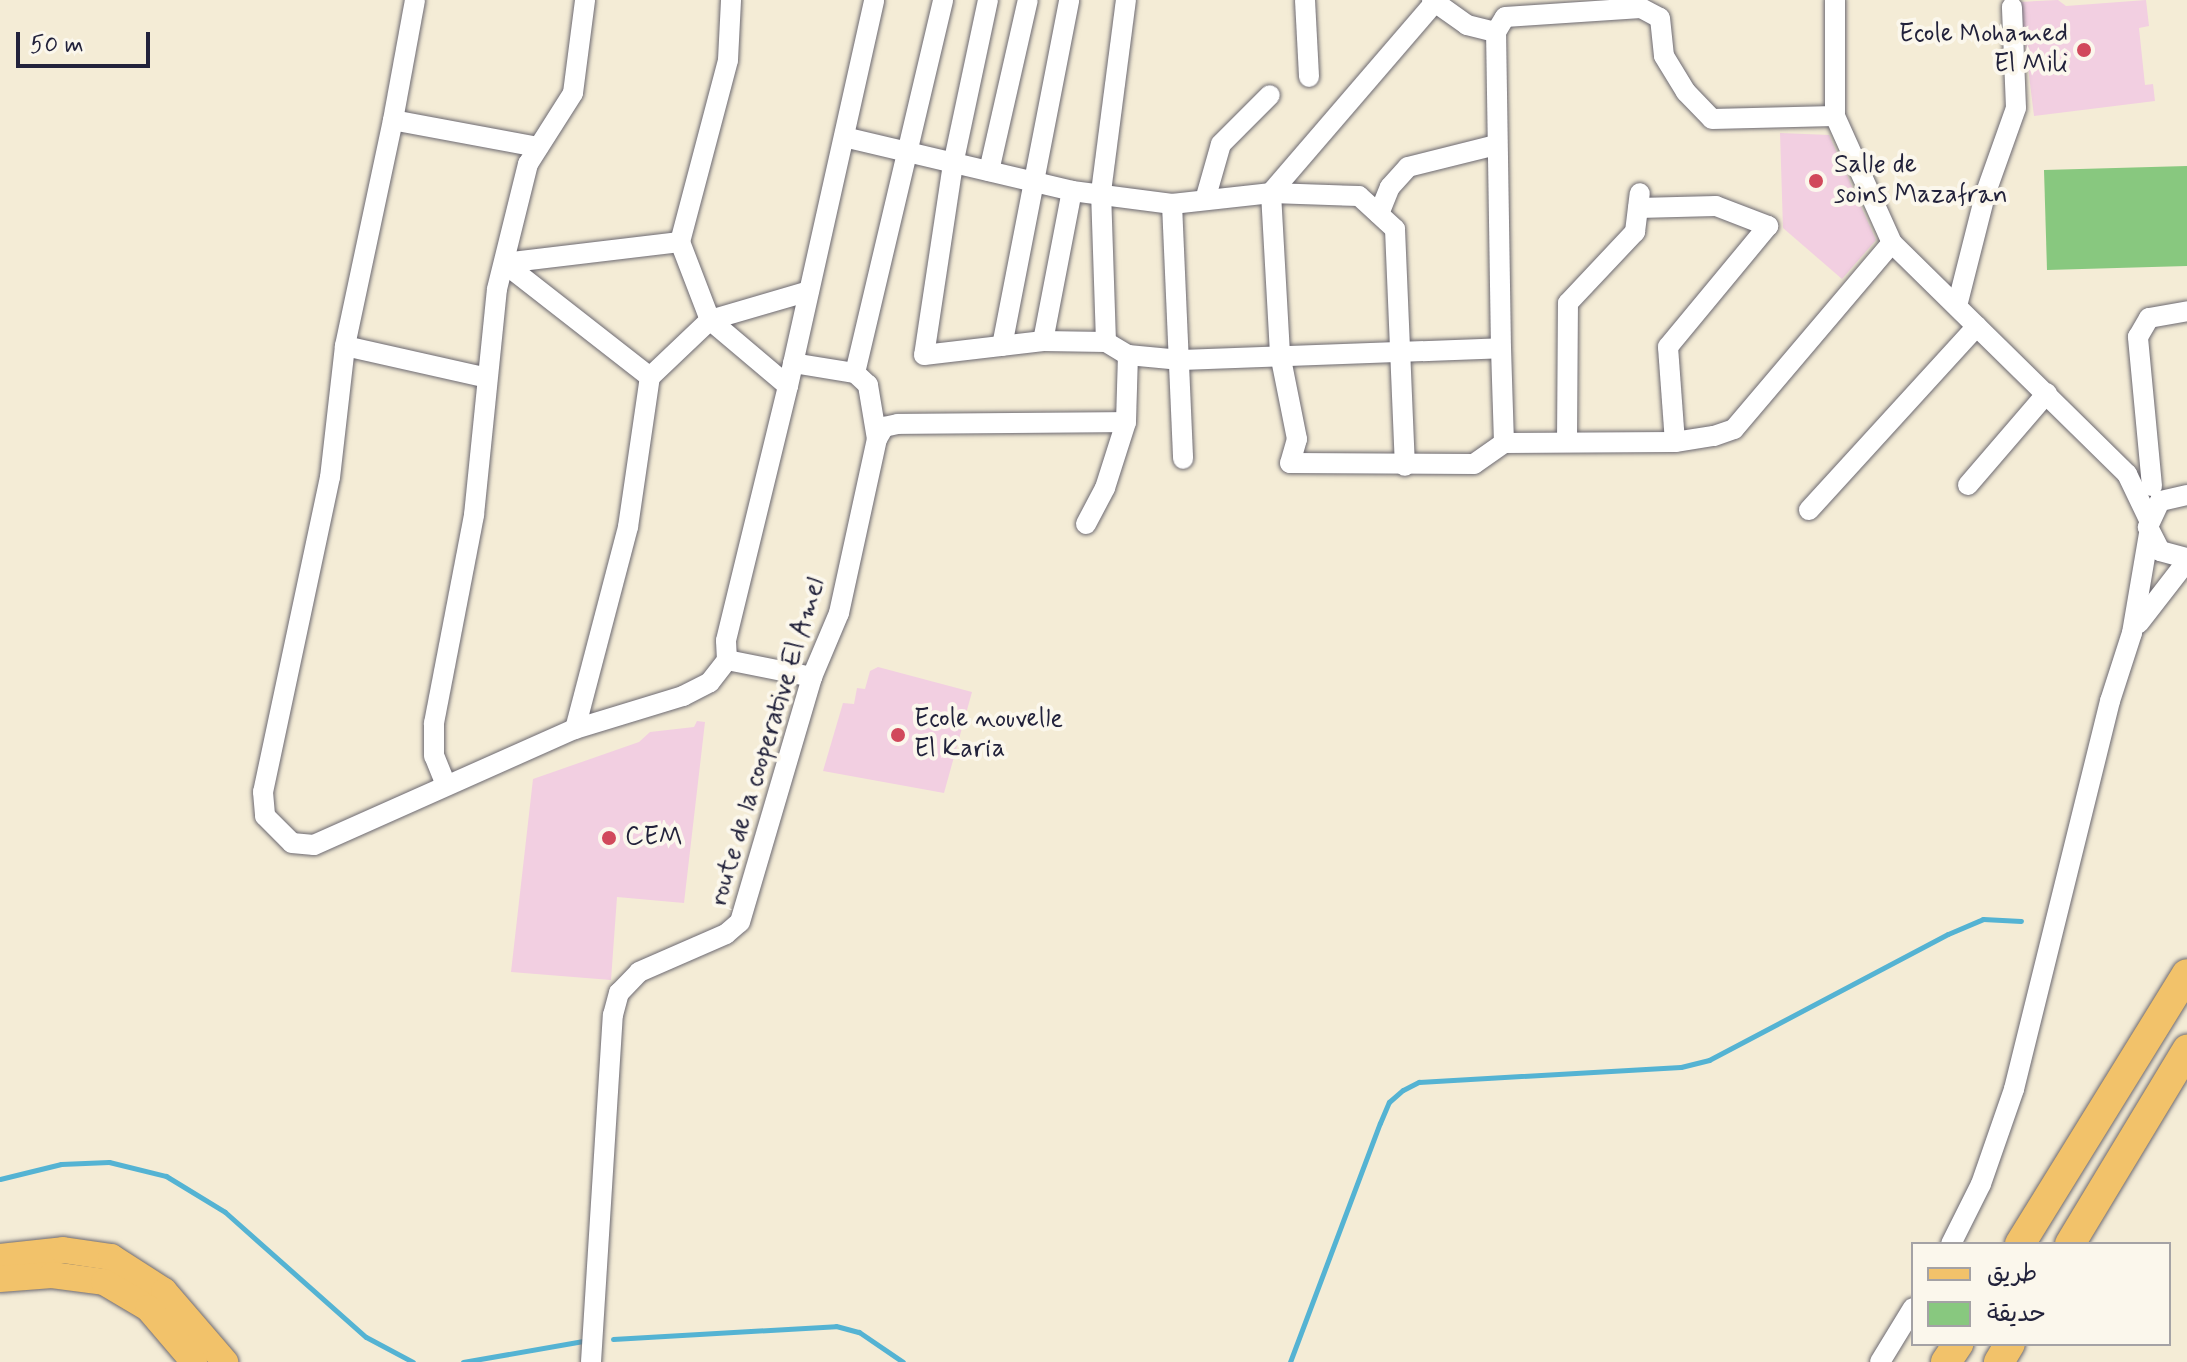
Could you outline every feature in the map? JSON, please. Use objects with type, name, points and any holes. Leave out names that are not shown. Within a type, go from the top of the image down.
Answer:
[{"type":"highway","points":[[2021,1242],[2187,974]]},
{"type":"highway","points":[[2071,1242],[2187,1050]]},
{"type":"main road","points":[[0,1257],[63,1250],[111,1257],[164,1291],[225,1362]]},
{"type":"main road","points":[[0,1279],[52,1275],[104,1282],[148,1308],[194,1362]]},
{"type":"street","points":[[415,0],[345,346],[330,477],[263,792],[265,816],[292,843],[314,845],[575,729],[683,696],[710,682],[727,660],[726,641],[788,386],[874,0]]},
{"type":"street","points":[[446,785],[434,756],[434,723],[474,515],[484,377],[504,263],[528,164],[573,93],[585,0]]},
{"type":"street","points":[[731,0],[728,60],[680,242],[710,320],[788,386]]},
{"type":"street","points":[[855,373],[943,0]]},
{"type":"street","points":[[988,0],[953,164],[924,355],[1043,341],[1106,342],[1128,355],[1181,360],[1501,348]]},
{"type":"street","points":[[989,171],[1028,0]]},
{"type":"street","points":[[1002,346],[1030,181],[1069,0]]},
{"type":"street","points":[[1106,342],[1101,192],[1126,0]]},
{"type":"street","points":[[1305,0],[1309,77]]},
{"type":"street","points":[[1835,0],[1835,116],[1892,243],[2127,474],[2160,551],[2187,559],[2132,633]]},
{"type":"street","points":[[1835,116],[1712,119],[1686,92],[1664,56],[1662,9],[1502,16],[1467,25],[1434,1],[1271,193],[1280,354],[1297,439],[1290,463],[1474,464],[1504,443],[1675,442],[1734,429],[1892,243]]},
{"type":"street","points":[[1957,306],[1985,195],[2016,108],[2012,7]]},
{"type":"street","points":[[1502,16],[1496,145],[1504,443]]},
{"type":"street","points":[[1205,200],[1221,144],[1270,95]]},
{"type":"street","points":[[393,120],[538,147]]},
{"type":"street","points":[[844,137],[1072,191],[1101,192],[1172,204],[1271,193],[1359,196],[1390,187]]},
{"type":"street","points":[[1379,214],[1390,187],[1408,167],[1421,161],[1496,145]]},
{"type":"street","points":[[1043,341],[1072,191]]},
{"type":"street","points":[[1359,196],[1395,229],[1405,466]]},
{"type":"street","points":[[1567,442],[1568,303],[1635,232],[1639,200],[1716,206],[1768,226],[1668,347],[1675,442]]},
{"type":"street","points":[[1172,204],[1183,459]]},
{"type":"street","points":[[504,263],[680,242]]},
{"type":"street","points":[[504,263],[650,377]]},
{"type":"street","points":[[575,729],[628,527],[650,377],[710,320],[809,291]]},
{"type":"street","points":[[2170,492],[2138,337],[2149,318],[2187,311]]},
{"type":"street","points":[[1809,510],[1977,326]]},
{"type":"street","points":[[345,346],[484,377]]},
{"type":"street","points":[[1086,524],[1105,488],[1126,422],[1128,355]]},
{"type":"street","points":[[793,363],[855,373],[868,385],[877,439]]},
{"type":"street","points":[[1968,485],[2047,393]]},
{"type":"street","points":[[877,439],[884,427],[898,424],[1126,422]]},
{"type":"street","name":"route de la cooperative El Amel","points":[[591,1362],[613,1015],[619,993],[639,972],[726,934],[740,922],[812,677],[839,613],[877,439]]},
{"type":"street","points":[[2127,474],[2170,492]]},
{"type":"street","points":[[1952,1242],[1981,1184],[2014,1089],[2110,701],[2132,633],[2149,527],[2160,501],[2170,492]]},
{"type":"street","points":[[727,660],[812,677]]},
{"type":"street","points":[[1880,1362],[1911,1311]]},
{"type":"shaded area","name":"Ecole Mohamed El Mili","points":[[2058,0],[2066,6],[2146,0],[2149,26],[2139,28],[2145,85],[2153,84],[2155,101],[2034,116],[2020,2]]},
{"type":"shaded area","name":"Salle de soins Mazafran","points":[[1780,133],[1829,135],[1876,240],[1842,279],[1783,228]]},
{"type":"shaded area","name":"Ecole nouvelle El Karia","points":[[878,667],[972,692],[944,793],[823,771],[843,703],[854,704],[857,688],[865,689],[870,671]]},
{"type":"shaded area","name":"CEM","points":[[697,721],[705,722],[684,903],[617,897],[611,980],[511,972],[533,779],[639,742],[650,732],[694,727]]},
{"type":"green space","points":[[2187,166],[2187,266],[2047,270],[2044,170]]},
{"type":"waterway","points":[[1290,1362],[1380,1123],[1389,1102],[1403,1090],[1419,1082],[1681,1067],[1709,1060],[1948,934],[1983,919],[2021,921]]},
{"type":"waterway","points":[[0,1179],[61,1164],[109,1162],[166,1176],[225,1212],[366,1337],[413,1362]]},
{"type":"waterway","points":[[613,1339],[836,1326],[859,1332],[903,1362]]},
{"type":"waterway","points":[[463,1362],[583,1341]]},
{"type":"place","name":"Ecole Mohamed El Mili","points":[[2084,50]]},
{"type":"place","name":"Salle de soins Mazafran","points":[[1816,181]]},
{"type":"place","name":"Ecole nouvelle El Karia","points":[[898,735]]},
{"type":"place","name":"CEM","points":[[609,838]]}]
